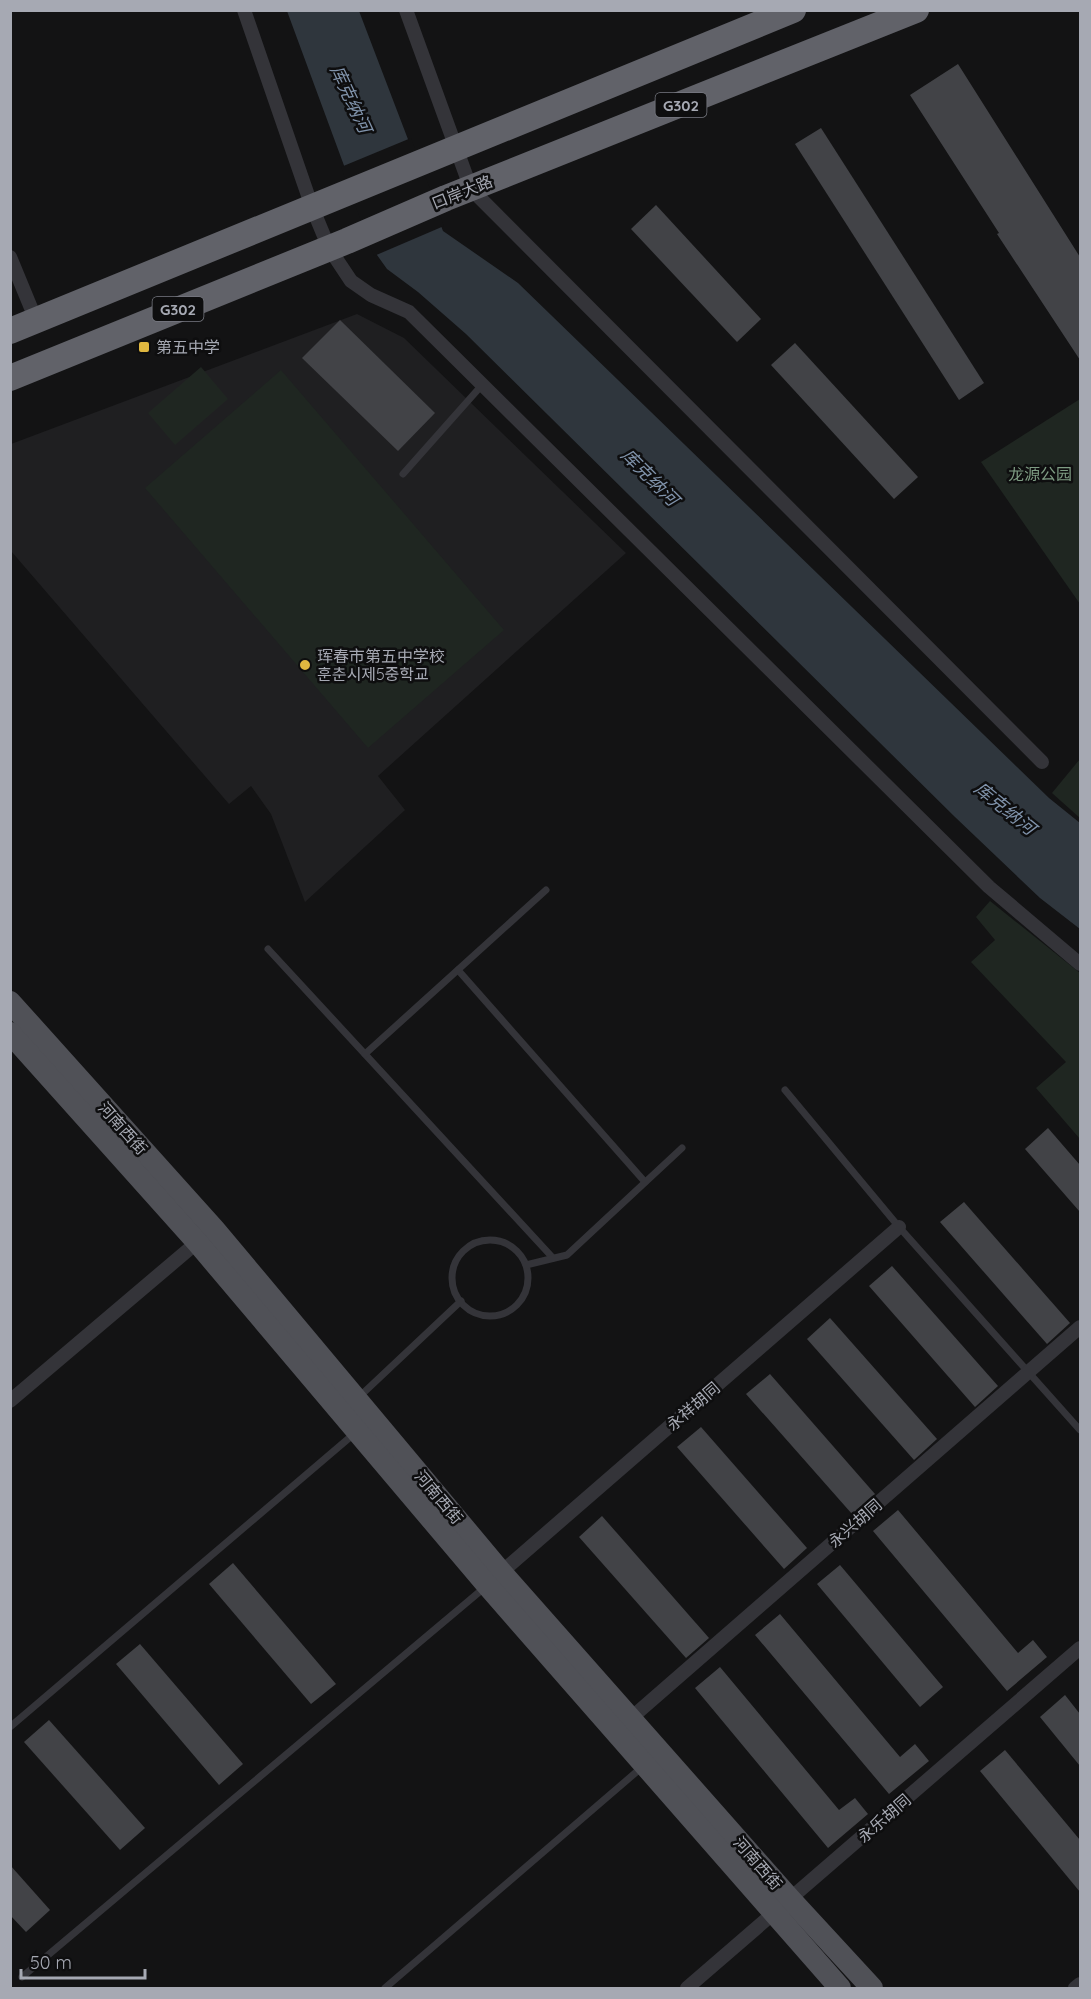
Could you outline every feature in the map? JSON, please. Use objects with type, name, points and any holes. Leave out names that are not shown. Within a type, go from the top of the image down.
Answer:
[{"type":"highway","name":"G302","points":[[10,331],[794,10]]},
{"type":"highway","name":"口岸大路","points":[[10,378],[446,198],[916,10]]},
{"type":"main road","name":"河南西街","points":[[10,1002],[206,1236],[357,1431],[494,1579],[630,1719],[782,1907],[840,1989]]},
{"type":"main road","name":"河南西街","points":[[10,1033],[206,1236],[357,1399],[494,1579],[645,1764],[782,1907],[872,1989]]},
{"type":"street","points":[[244,10],[351,281],[371,295],[409,312],[989,887],[1080,964]]},
{"type":"street","points":[[406,10],[471,189],[1042,762]]},
{"type":"street","points":[[10,257],[36,320]]},
{"type":"street","name":"永祥胡同","points":[[494,1579],[899,1227]]},
{"type":"street","points":[[10,1401],[206,1236]]},
{"type":"street","name":"永兴胡同","points":[[630,1719],[1080,1327]]},
{"type":"street","name":"永乐胡同","points":[[687,1989],[1080,1648]]},
{"type":"street","points":[[1075,1989],[1080,1983]]},
{"type":"lane","points":[[403,474],[482,385]]},
{"type":"lane","points":[[365,1054],[546,890]]},
{"type":"lane","points":[[268,949],[553,1258]]},
{"type":"lane","points":[[458,970],[645,1182]]},
{"type":"lane","points":[[785,1090],[899,1227],[1080,1430]]},
{"type":"lane","points":[[526,1265],[567,1255],[682,1148]]},
{"type":"lane","points":[[485,1240],[498,1240],[510,1245],[520,1253],[526,1265],[528,1278],[526,1290],[512,1309],[501,1314],[488,1316],[466,1307],[453,1287],[452,1274],[455,1263],[462,1252],[473,1244],[485,1240]]},
{"type":"lane","points":[[357,1399],[461,1301]]},
{"type":"lane","points":[[10,1727],[357,1431]]},
{"type":"lane","points":[[22,1977],[494,1579]]},
{"type":"lane","points":[[385,1989],[645,1764]]},
{"type":"shaded area","name":"珲春市第五中学校 훈춘시제5중학교","points":[[357,314],[404,338],[626,553],[378,776],[405,810],[305,902],[271,814],[251,786],[229,804],[11,551],[11,444]]},
{"type":"green space","points":[[201,367],[228,399],[175,445],[148,413]]},
{"type":"green space","points":[[281,370],[504,630],[368,748],[145,488]]},
{"type":"green space","name":"龙源公园","points":[[1080,399],[1080,604],[981,462]]},
{"type":"green space","points":[[1080,759],[1080,818],[1052,793]]},
{"type":"green space","points":[[990,901],[1080,973],[1080,1139],[1036,1088],[1066,1062],[971,962],[995,940],[976,917]]},
{"type":"water","name":"库克纳河","points":[[287,11],[359,11],[443,231],[518,283],[1049,798],[1080,823],[1080,929],[1040,898],[955,817],[466,334],[418,292],[387,269],[377,255]]},
{"type":"pier","points":[[411,138],[444,226],[374,256],[341,167]]},
{"type":"building","points":[[958,64],[1080,257],[1080,360],[997,234],[999,233],[910,95]]},
{"type":"building","points":[[821,128],[984,383],[959,400],[795,144]]},
{"type":"building","points":[[656,205],[761,319],[737,342],[631,229]]},
{"type":"building","points":[[340,320],[435,413],[398,451],[302,358]]},
{"type":"building","points":[[795,343],[918,477],[894,499],[771,365]]},
{"type":"building","points":[[1048,1128],[1080,1165],[1080,1212],[1025,1149]]},
{"type":"building","points":[[964,1202],[1070,1323],[1047,1344],[940,1222]]},
{"type":"building","points":[[892,1266],[998,1386],[975,1407],[869,1286]]},
{"type":"building","points":[[830,1318],[937,1439],[914,1460],[807,1339]]},
{"type":"building","points":[[770,1374],[875,1494],[852,1514],[746,1394]]},
{"type":"building","points":[[701,1427],[807,1548],[784,1569],[677,1447]]},
{"type":"building","points":[[898,1510],[1018,1653],[1033,1640],[1047,1657],[1007,1691],[873,1531]]},
{"type":"building","points":[[602,1516],[709,1638],[686,1658],[579,1537]]},
{"type":"building","points":[[233,1563],[336,1684],[311,1704],[209,1584]]},
{"type":"building","points":[[840,1565],[943,1687],[920,1707],[817,1584]]},
{"type":"building","points":[[780,1614],[900,1757],[915,1744],[929,1761],[889,1794],[755,1635]]},
{"type":"building","points":[[140,1644],[243,1764],[219,1785],[116,1664]]},
{"type":"building","points":[[720,1667],[839,1810],[855,1798],[868,1814],[828,1848],[695,1688]]},
{"type":"building","points":[[1065,1695],[1080,1714],[1080,1766],[1040,1717]]},
{"type":"building","points":[[49,1720],[145,1828],[120,1850],[24,1742]]},
{"type":"building","points":[[1005,1750],[1080,1840],[1080,1892],[980,1771]]},
{"type":"building","points":[[10,1865],[50,1910],[26,1932],[10,1915]]},
{"type":"place","name":"第五中学","points":[[144,347]]},
{"type":"place","name":"珲春市第五中学校 훈춘시제5중학교","points":[[305,665]]}]
